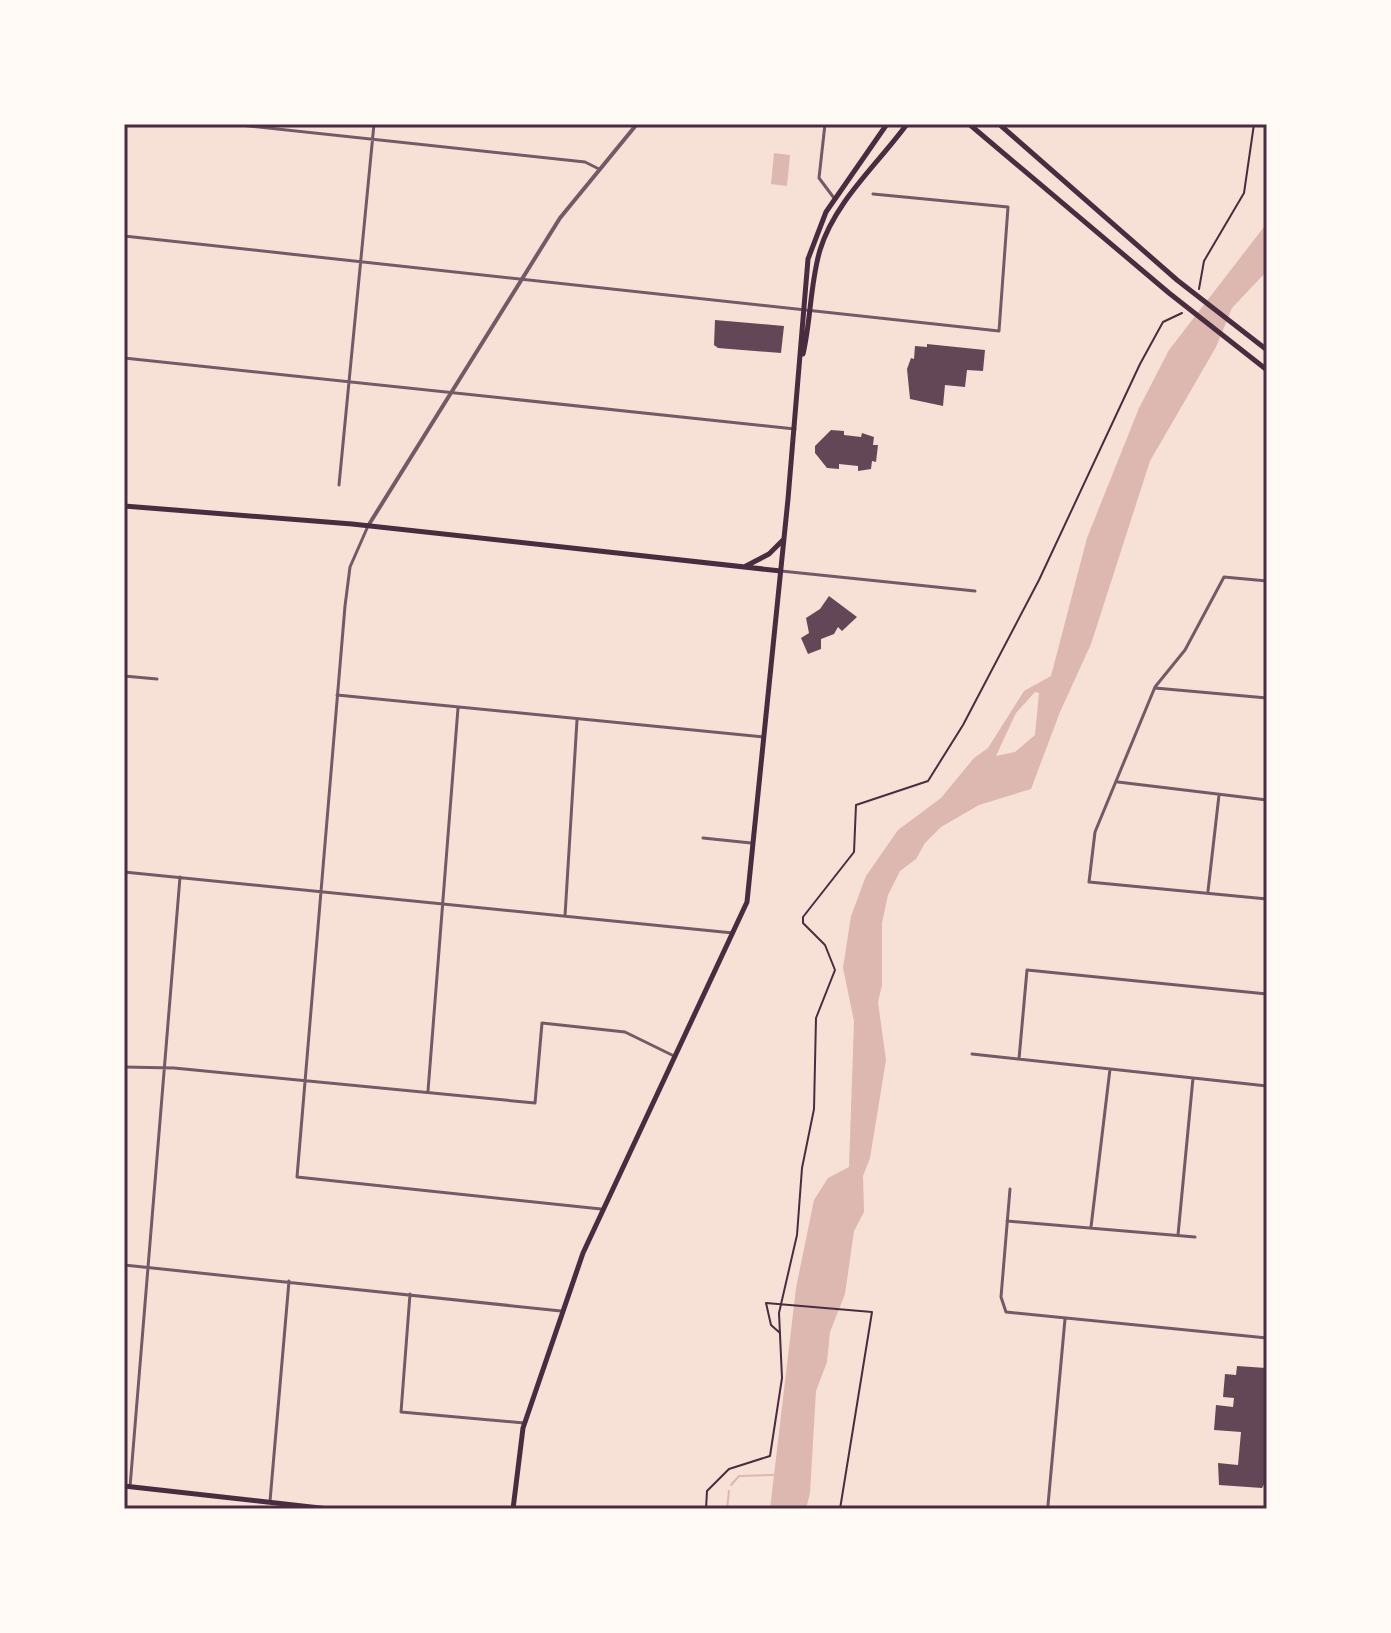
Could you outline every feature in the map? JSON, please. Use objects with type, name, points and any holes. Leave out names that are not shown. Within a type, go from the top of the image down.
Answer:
[{"type":"main road","points":[[802,358],[802,308],[810,248],[835,199],[887,124]]},
{"type":"main road","points":[[513,1509],[524,1423],[561,1311],[601,1209],[747,902],[802,358],[818,259],[834,219],[908,124]]},
{"type":"main road","points":[[969,124],[1180,302],[1267,370]]},
{"type":"main road","points":[[999,124],[1190,289],[1265,349]]},
{"type":"main road","points":[[124,506],[368,526],[781,571]]},
{"type":"main road","points":[[744,567],[769,554],[784,539]]},
{"type":"main road","points":[[127,1486],[329,1509]]},
{"type":"street","points":[[231,124],[585,162],[599,170]]},
{"type":"street","points":[[339,485],[374,124]]},
{"type":"street","points":[[601,1209],[297,1177],[319,892],[350,567],[368,526],[560,218],[637,124]]},
{"type":"street","points":[[825,124],[819,177],[835,199]]},
{"type":"street","points":[[124,236],[999,331],[1008,207],[873,194]]},
{"type":"street","points":[[124,358],[795,429]]},
{"type":"street","points":[[781,571],[975,591]]},
{"type":"street","points":[[1267,581],[1224,577],[1185,650],[1155,687],[1095,832],[1089,882],[1267,899]]},
{"type":"street","points":[[124,676],[157,679]]},
{"type":"street","points":[[1155,687],[1267,698]]},
{"type":"street","points":[[337,695],[764,737]]},
{"type":"street","points":[[428,1092],[458,708]]},
{"type":"street","points":[[565,916],[577,720]]},
{"type":"street","points":[[1118,782],[1267,800]]},
{"type":"street","points":[[1208,892],[1219,795]]},
{"type":"street","points":[[703,838],[754,843]]},
{"type":"street","points":[[124,872],[734,933]]},
{"type":"street","points":[[127,1486],[149,1267],[180,877]]},
{"type":"street","points":[[1019,1059],[1027,970],[1267,994]]},
{"type":"street","points":[[124,1067],[535,1103],[542,1023],[625,1032],[674,1056]]},
{"type":"street","points":[[972,1054],[1267,1086]]},
{"type":"street","points":[[1091,1227],[1110,1069]]},
{"type":"street","points":[[1178,1235],[1193,1078]]},
{"type":"street","points":[[1010,1189],[1001,1297],[1004,1311],[1267,1338]]},
{"type":"street","points":[[1007,1221],[1195,1237]]},
{"type":"street","points":[[124,1265],[561,1311]]},
{"type":"street","points":[[270,1502],[289,1281]]},
{"type":"street","points":[[410,1294],[401,1412],[524,1423]]},
{"type":"street","points":[[1048,1505],[1065,1319]]},
{"type":"path","points":[[1197,296],[1204,261],[1244,193],[1254,124]]},
{"type":"path","points":[[706,1509],[707,1491],[729,1469],[770,1456],[782,1378],[779,1313],[797,1235],[802,1168],[814,1109],[816,1018],[835,970],[827,948],[802,919],[854,852],[856,805],[920,787],[928,781],[988,679],[1163,322],[1188,310]]},
{"type":"path","points":[[781,1333],[771,1325],[766,1303],[872,1312],[840,1509]]},
{"type":"shaded area","points":[[774,153],[790,155],[787,186],[771,184]]},
{"type":"shaded area","points":[[1267,223],[1267,271],[1232,308],[1216,347],[1150,461],[1091,644],[1060,712],[1031,789],[979,805],[941,827],[925,843],[916,859],[900,871],[888,895],[882,923],[882,985],[878,1002],[886,1060],[870,1158],[863,1176],[864,1212],[854,1231],[845,1294],[830,1332],[827,1362],[816,1391],[810,1493],[806,1509],[770,1509],[796,1288],[814,1200],[828,1178],[849,1167],[854,1021],[843,968],[851,916],[866,876],[898,830],[941,798],[974,758],[988,748],[1024,691],[1051,676],[1087,538],[1139,408],[1169,350]],"holes":[[[1035,692],[1039,693],[1035,735],[1015,752],[996,756],[1016,713]]]},
{"type":"building","points":[[715,320],[784,326],[781,353],[718,348],[714,345]]},
{"type":"building","points":[[927,344],[985,350],[983,371],[967,370],[965,387],[945,385],[943,406],[910,399],[907,369],[911,358],[914,359],[915,346],[927,347]]},
{"type":"building","points":[[831,430],[844,431],[844,435],[861,437],[862,433],[874,437],[873,445],[878,445],[876,462],[872,461],[871,469],[858,471],[858,466],[839,464],[839,469],[827,468],[815,453],[815,446]]},
{"type":"building","points":[[829,596],[857,617],[842,631],[838,627],[834,634],[821,639],[821,649],[808,654],[801,638],[809,633],[806,618],[820,609]]},
{"type":"building","points":[[1237,1366],[1266,1368],[1267,1401],[1264,1410],[1267,1410],[1267,1435],[1264,1445],[1267,1445],[1267,1479],[1262,1488],[1219,1485],[1218,1463],[1238,1465],[1241,1432],[1214,1430],[1216,1405],[1233,1407],[1234,1398],[1223,1397],[1225,1374],[1236,1375]]},
{"type":"waterway","points":[[731,1485],[739,1476],[773,1475]]},
{"type":"waterway","points":[[727,1509],[729,1491]]}]
